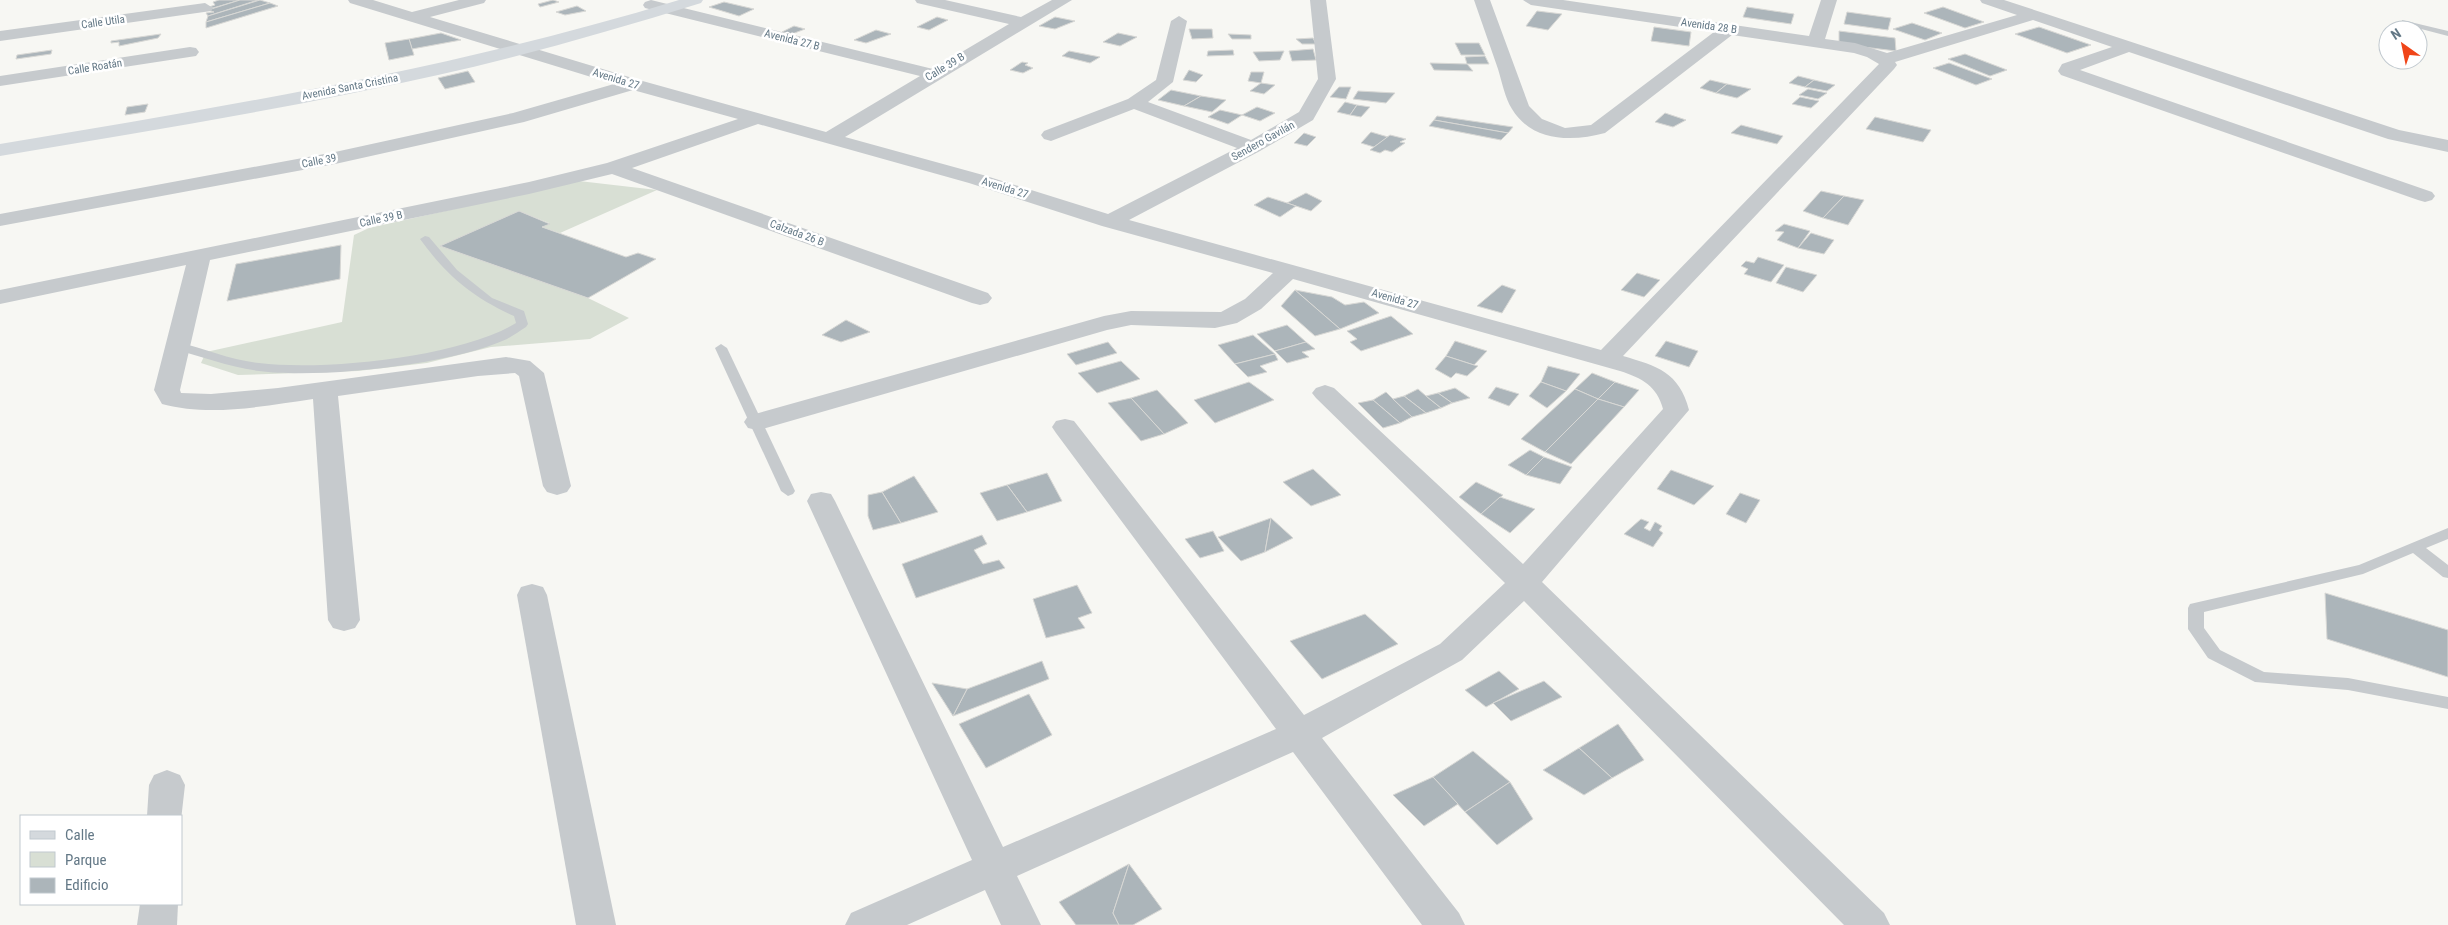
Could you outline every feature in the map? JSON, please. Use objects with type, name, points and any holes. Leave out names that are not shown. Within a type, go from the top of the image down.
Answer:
[{"type":"street","name":"Avenida 27","points":[[356,0],[634,84],[976,179],[1110,220],[1655,374],[1674,396],[1676,410],[1524,583]]},
{"type":"street","points":[[413,17],[478,0]]},
{"type":"street","name":"Avenida Santa Cristina","points":[[0,150],[265,104],[518,48],[662,5],[695,0]]},
{"type":"street","points":[[923,0],[1023,22]]},
{"type":"street","name":"Calle 39 B","points":[[829,138],[933,74],[1064,0]]},
{"type":"street","name":"Sendero Gavilán","points":[[1110,220],[1254,147],[1306,116],[1327,79],[1318,0]]},
{"type":"street","points":[[1482,0],[1520,107],[1527,118],[1540,126],[1551,132],[1567,134],[1583,134],[1598,129],[1729,29]]},
{"type":"street","name":"Avenida 28 B","points":[[1531,0],[1670,13],[1729,29],[1874,53],[1885,59]]},
{"type":"street","points":[[1816,42],[1829,0]]},
{"type":"street","points":[[1988,0],[2395,135],[2448,146]]},
{"type":"street","name":"Avenida 27 B","points":[[662,5],[933,74]]},
{"type":"street","name":"Calle Utila","points":[[0,36],[205,8]]},
{"type":"street","points":[[1606,359],[1888,65],[1885,59],[2033,15]]},
{"type":"street","points":[[1051,135],[1134,103],[1164,82],[1178,22]]},
{"type":"street","points":[[2128,47],[2068,68],[2066,71],[2428,206],[2422,175]]},
{"type":"street","name":"Avenida Santa Cristina","points":[[0,142],[192,110],[518,48]]},
{"type":"street","name":"Calle Roatán","points":[[0,81],[190,52]]},
{"type":"street","name":"Calle 39","points":[[0,220],[335,158],[517,118],[634,84]]},
{"type":"street","points":[[1134,103],[1254,147]]},
{"type":"street","name":"Calle 39 B","points":[[0,297],[199,258],[529,188],[613,168],[756,119]]},
{"type":"street","name":"Calzada 26 B","points":[[613,168],[980,298]]},
{"type":"street","points":[[199,258],[167,390],[171,399],[186,402],[232,401],[325,390],[477,368],[506,365],[521,366],[531,373],[556,486]]},
{"type":"street","points":[[757,422],[1104,323],[1131,318],[1215,321],[1229,318],[1254,304],[1290,270]]},
{"type":"street","points":[[325,390],[344,620]]},
{"type":"street","points":[[1325,393],[1524,583],[1870,925]]},
{"type":"street","points":[[1065,427],[1445,925]]},
{"type":"street","points":[[821,501],[1021,925]]},
{"type":"street","points":[[865,925],[993,867],[1299,734],[1452,652],[1524,583]]},
{"type":"street","points":[[532,595],[596,925]]},
{"type":"street","points":[[157,925],[159,905]]},
{"type":"lane","points":[[2428,28],[2448,34]]},
{"type":"lane","points":[[178,346],[233,362],[271,368],[330,366],[440,355],[500,339],[513,332],[522,324],[520,314],[488,300],[453,272],[424,239]]},
{"type":"lane","points":[[721,348],[788,491]]},
{"type":"lane","points":[[2448,533],[2363,568],[2196,608],[2196,629],[2214,654],[2260,678],[2348,684],[2448,703]]},
{"type":"lane","points":[[2415,547],[2448,573]]},
{"type":"green space","points":[[579,181],[657,190],[560,233],[542,227],[549,223],[519,211],[441,246],[588,298],[629,318],[590,339],[491,347],[427,363],[358,371],[238,375],[201,363],[206,352],[342,322],[354,235],[369,228]]},
{"type":"building","points":[[219,0],[240,0],[213,8],[209,7],[215,5],[213,2]]},
{"type":"building","points":[[240,0],[258,0],[208,16],[206,13],[214,12],[208,10]]},
{"type":"building","points":[[260,0],[270,3],[206,22],[208,16]]},
{"type":"building","points":[[553,0],[559,2],[540,7],[538,4]]},
{"type":"building","points":[[724,2],[754,9],[739,16],[709,7]]},
{"type":"building","points":[[270,3],[278,6],[206,28],[206,22]]},
{"type":"building","points":[[577,6],[586,11],[565,15],[556,12]]},
{"type":"building","points":[[1747,7],[1794,14],[1791,24],[1743,17]]},
{"type":"building","points":[[1943,7],[1984,22],[1965,28],[1924,13]]},
{"type":"building","points":[[1537,11],[1562,14],[1548,30],[1526,26]]},
{"type":"building","points":[[1847,12],[1891,18],[1888,30],[1844,24]]},
{"type":"building","points":[[937,17],[948,20],[929,30],[917,27]]},
{"type":"building","points":[[1055,17],[1075,21],[1055,29],[1039,26]]},
{"type":"building","points":[[1912,23],[1942,33],[1925,40],[1893,29]]},
{"type":"building","points":[[794,26],[805,29],[792,34],[782,32]]},
{"type":"building","points":[[1654,27],[1691,32],[1689,46],[1651,41]]},
{"type":"building","points":[[2039,27],[2091,45],[2067,53],[2015,34]]},
{"type":"building","points":[[1189,29],[1212,29],[1213,38],[1192,39]]},
{"type":"building","points":[[876,30],[891,34],[866,43],[854,40]]},
{"type":"building","points":[[1839,31],[1895,38],[1896,51],[1839,44]]},
{"type":"building","points":[[441,33],[461,40],[412,49],[409,39]]},
{"type":"building","points":[[1118,33],[1137,37],[1120,46],[1103,42]]},
{"type":"building","points":[[161,34],[158,38],[119,46],[119,42],[111,43],[111,41]]},
{"type":"building","points":[[1228,34],[1251,35],[1251,39],[1232,39]]},
{"type":"building","points":[[1313,38],[1316,44],[1302,44],[1296,39]]},
{"type":"building","points":[[409,39],[414,55],[389,60],[385,43]]},
{"type":"building","points":[[1455,43],[1479,43],[1485,55],[1461,55]]},
{"type":"building","points":[[1313,49],[1316,60],[1292,61],[1289,51]]},
{"type":"building","points":[[52,50],[51,54],[16,59],[17,55]]},
{"type":"building","points":[[1233,50],[1234,55],[1207,56],[1208,51]]},
{"type":"building","points":[[1069,51],[1100,57],[1090,63],[1062,56]]},
{"type":"building","points":[[1284,51],[1280,60],[1259,61],[1253,52]]},
{"type":"building","points":[[1965,54],[2007,70],[1990,76],[1948,59]]},
{"type":"building","points":[[1485,56],[1489,64],[1467,64],[1465,57]]},
{"type":"building","points":[[1022,62],[1028,63],[1025,65],[1033,68],[1023,73],[1010,70]]},
{"type":"building","points":[[1430,63],[1467,64],[1473,71],[1434,70]]},
{"type":"building","points":[[1949,63],[1992,79],[1976,85],[1933,68]]},
{"type":"building","points":[[1189,70],[1203,75],[1196,82],[1183,80]]},
{"type":"building","points":[[468,71],[475,82],[445,89],[438,78]]},
{"type":"building","points":[[1251,72],[1264,72],[1261,83],[1248,81]]},
{"type":"building","points":[[1798,76],[1814,80],[1805,87],[1789,83]]},
{"type":"building","points":[[1710,80],[1727,84],[1716,93],[1700,88]]},
{"type":"building","points":[[1814,80],[1835,85],[1827,91],[1805,87]]},
{"type":"building","points":[[1261,83],[1275,85],[1264,94],[1250,91]]},
{"type":"building","points":[[1727,84],[1751,89],[1737,98],[1716,93]]},
{"type":"building","points":[[1339,87],[1351,87],[1346,99],[1330,97]]},
{"type":"building","points":[[1808,89],[1827,93],[1818,99],[1799,95]]},
{"type":"building","points":[[1171,90],[1201,96],[1184,106],[1158,100]]},
{"type":"building","points":[[1358,91],[1395,93],[1386,103],[1353,99]]},
{"type":"building","points":[[1201,96],[1226,100],[1212,112],[1184,106]]},
{"type":"building","points":[[1800,97],[1819,101],[1811,108],[1792,104]]},
{"type":"building","points":[[1345,102],[1357,105],[1350,115],[1337,112]]},
{"type":"building","points":[[148,104],[145,112],[125,115],[127,107]]},
{"type":"building","points":[[1357,105],[1370,107],[1361,117],[1350,115]]},
{"type":"building","points":[[1257,107],[1275,113],[1260,121],[1242,115]]},
{"type":"building","points":[[1220,110],[1242,115],[1228,124],[1208,117]]},
{"type":"building","points":[[1665,113],[1686,120],[1673,127],[1655,122]]},
{"type":"building","points":[[1437,116],[1513,127],[1508,133],[1434,120]]},
{"type":"building","points":[[1875,117],[1931,130],[1923,142],[1866,129]]},
{"type":"building","points":[[1434,120],[1508,133],[1501,140],[1429,126]]},
{"type":"building","points":[[1741,125],[1783,136],[1777,144],[1731,133]]},
{"type":"building","points":[[1371,132],[1388,137],[1374,147],[1361,143]]},
{"type":"building","points":[[1304,133],[1316,137],[1307,146],[1294,143]]},
{"type":"building","points":[[1390,135],[1406,139],[1400,142],[1405,143],[1392,152],[1385,150],[1380,153],[1370,150]]},
{"type":"building","points":[[1821,191],[1844,196],[1823,218],[1803,211]]},
{"type":"building","points":[[1306,193],[1322,201],[1311,211],[1287,203]]},
{"type":"building","points":[[1844,196],[1864,200],[1848,225],[1823,218]]},
{"type":"building","points":[[1268,197],[1296,206],[1280,217],[1254,205]]},
{"type":"building","points":[[519,211],[550,224],[542,227],[626,257],[638,253],[656,259],[588,298],[440,246]]},
{"type":"building","points":[[1784,224],[1810,231],[1798,248],[1777,240],[1784,232],[1775,231]]},
{"type":"building","points":[[1811,233],[1834,240],[1824,254],[1798,248]]},
{"type":"building","points":[[341,245],[340,279],[227,301],[236,264]]},
{"type":"building","points":[[1758,257],[1784,265],[1771,282],[1744,274],[1748,269],[1741,266],[1746,261],[1754,263]]},
{"type":"building","points":[[1786,267],[1817,275],[1803,292],[1776,283]]},
{"type":"building","points":[[1637,273],[1660,280],[1644,297],[1621,290]]},
{"type":"building","points":[[1502,285],[1516,290],[1502,313],[1477,306]]},
{"type":"building","points":[[1295,290],[1332,297],[1345,305],[1364,302],[1379,313],[1340,329]]},
{"type":"building","points":[[1295,290],[1340,329],[1315,336],[1281,306]]},
{"type":"building","points":[[1391,316],[1413,334],[1361,351],[1350,342],[1357,339],[1347,331]]},
{"type":"building","points":[[846,320],[870,332],[841,342],[822,335]]},
{"type":"building","points":[[1287,325],[1306,342],[1275,351],[1257,334]]},
{"type":"building","points":[[1253,335],[1275,354],[1235,364],[1218,345]]},
{"type":"building","points":[[1455,341],[1487,351],[1474,365],[1446,356]]},
{"type":"building","points":[[1666,341],[1698,351],[1689,367],[1655,356]]},
{"type":"building","points":[[1108,342],[1117,353],[1076,365],[1067,354]]},
{"type":"building","points":[[1306,342],[1315,349],[1302,352],[1309,357],[1287,363],[1275,351]]},
{"type":"building","points":[[1275,354],[1278,360],[1260,366],[1267,372],[1248,377],[1235,364]]},
{"type":"building","points":[[1446,356],[1478,366],[1467,376],[1456,373],[1451,378],[1435,369]]},
{"type":"building","points":[[1121,361],[1140,379],[1097,393],[1078,373]]},
{"type":"building","points":[[1548,366],[1580,374],[1566,391],[1541,382]]},
{"type":"building","points":[[1592,373],[1615,382],[1598,399],[1575,389]]},
{"type":"building","points":[[1249,382],[1274,400],[1215,423],[1194,400]]},
{"type":"building","points":[[1541,382],[1566,391],[1547,408],[1529,396]]},
{"type":"building","points":[[1615,382],[1639,390],[1624,407],[1598,399]]},
{"type":"building","points":[[1496,387],[1519,394],[1509,406],[1488,398]]},
{"type":"building","points":[[1455,388],[1470,398],[1452,403],[1438,393]]},
{"type":"building","points":[[1418,389],[1441,408],[1426,413],[1404,396]]},
{"type":"building","points":[[1575,389],[1598,399],[1545,452],[1521,439]]},
{"type":"building","points":[[1157,390],[1188,423],[1164,434],[1131,398]]},
{"type":"building","points":[[1386,392],[1412,417],[1400,423],[1373,400]]},
{"type":"building","points":[[1438,393],[1452,403],[1441,408],[1426,396]]},
{"type":"building","points":[[1404,396],[1426,413],[1412,417],[1393,399]]},
{"type":"building","points":[[1131,398],[1164,434],[1141,441],[1108,403]]},
{"type":"building","points":[[1598,399],[1624,407],[1571,464],[1545,452]]},
{"type":"building","points":[[1373,400],[1400,423],[1383,428],[1358,403]]},
{"type":"building","points":[[1530,450],[1544,457],[1526,475],[1508,465]]},
{"type":"building","points":[[1544,457],[1572,467],[1560,484],[1526,475]]},
{"type":"building","points":[[1313,469],[1341,495],[1311,506],[1283,482]]},
{"type":"building","points":[[1671,470],[1714,486],[1694,505],[1657,489]]},
{"type":"building","points":[[1047,473],[1062,501],[1027,512],[1007,485]]},
{"type":"building","points":[[914,476],[938,512],[901,523],[882,492]]},
{"type":"building","points":[[1476,482],[1503,495],[1481,514],[1459,497]]},
{"type":"building","points":[[1007,485],[1027,512],[997,521],[980,493]]},
{"type":"building","points":[[882,492],[901,523],[873,530],[868,516],[868,495]]},
{"type":"building","points":[[1740,493],[1760,500],[1746,523],[1726,514]]},
{"type":"building","points":[[1500,497],[1535,509],[1510,533],[1481,514]]},
{"type":"building","points":[[1271,518],[1265,552],[1241,561],[1218,537]]},
{"type":"building","points":[[1271,518],[1293,538],[1265,552]]},
{"type":"building","points":[[1641,519],[1649,522],[1644,528],[1650,531],[1655,522],[1662,526],[1659,530],[1663,533],[1653,547],[1624,534]]},
{"type":"building","points":[[1213,531],[1224,551],[1200,558],[1185,539]]},
{"type":"building","points":[[982,535],[987,544],[974,550],[983,564],[999,560],[1005,568],[916,598],[902,564]]},
{"type":"building","points":[[1077,585],[1092,613],[1078,618],[1085,628],[1046,638],[1033,599]]},
{"type":"building","points":[[2325,593],[2448,630],[2448,677],[2327,639]]},
{"type":"building","points":[[1365,614],[1398,644],[1322,679],[1290,641]]},
{"type":"building","points":[[1042,661],[1049,679],[953,716],[967,689]]},
{"type":"building","points":[[1499,671],[1519,689],[1486,707],[1465,690]]},
{"type":"building","points":[[1544,681],[1562,697],[1511,721],[1493,703]]},
{"type":"building","points":[[932,683],[967,689],[953,716]]},
{"type":"building","points":[[1029,694],[1052,735],[986,768],[959,724]]},
{"type":"building","points":[[1618,724],[1644,760],[1612,778],[1579,748]]},
{"type":"building","points":[[1579,748],[1612,778],[1584,795],[1543,770]]},
{"type":"building","points":[[1473,751],[1510,782],[1465,812],[1433,777]]},
{"type":"building","points":[[1433,777],[1458,804],[1424,826],[1393,795]]},
{"type":"building","points":[[1510,782],[1533,819],[1497,845],[1465,812]]},
{"type":"building","points":[[1129,864],[1113,913],[1119,925],[1076,925],[1059,902]]},
{"type":"building","points":[[1129,864],[1162,909],[1133,925],[1119,925],[1113,913]]}]
